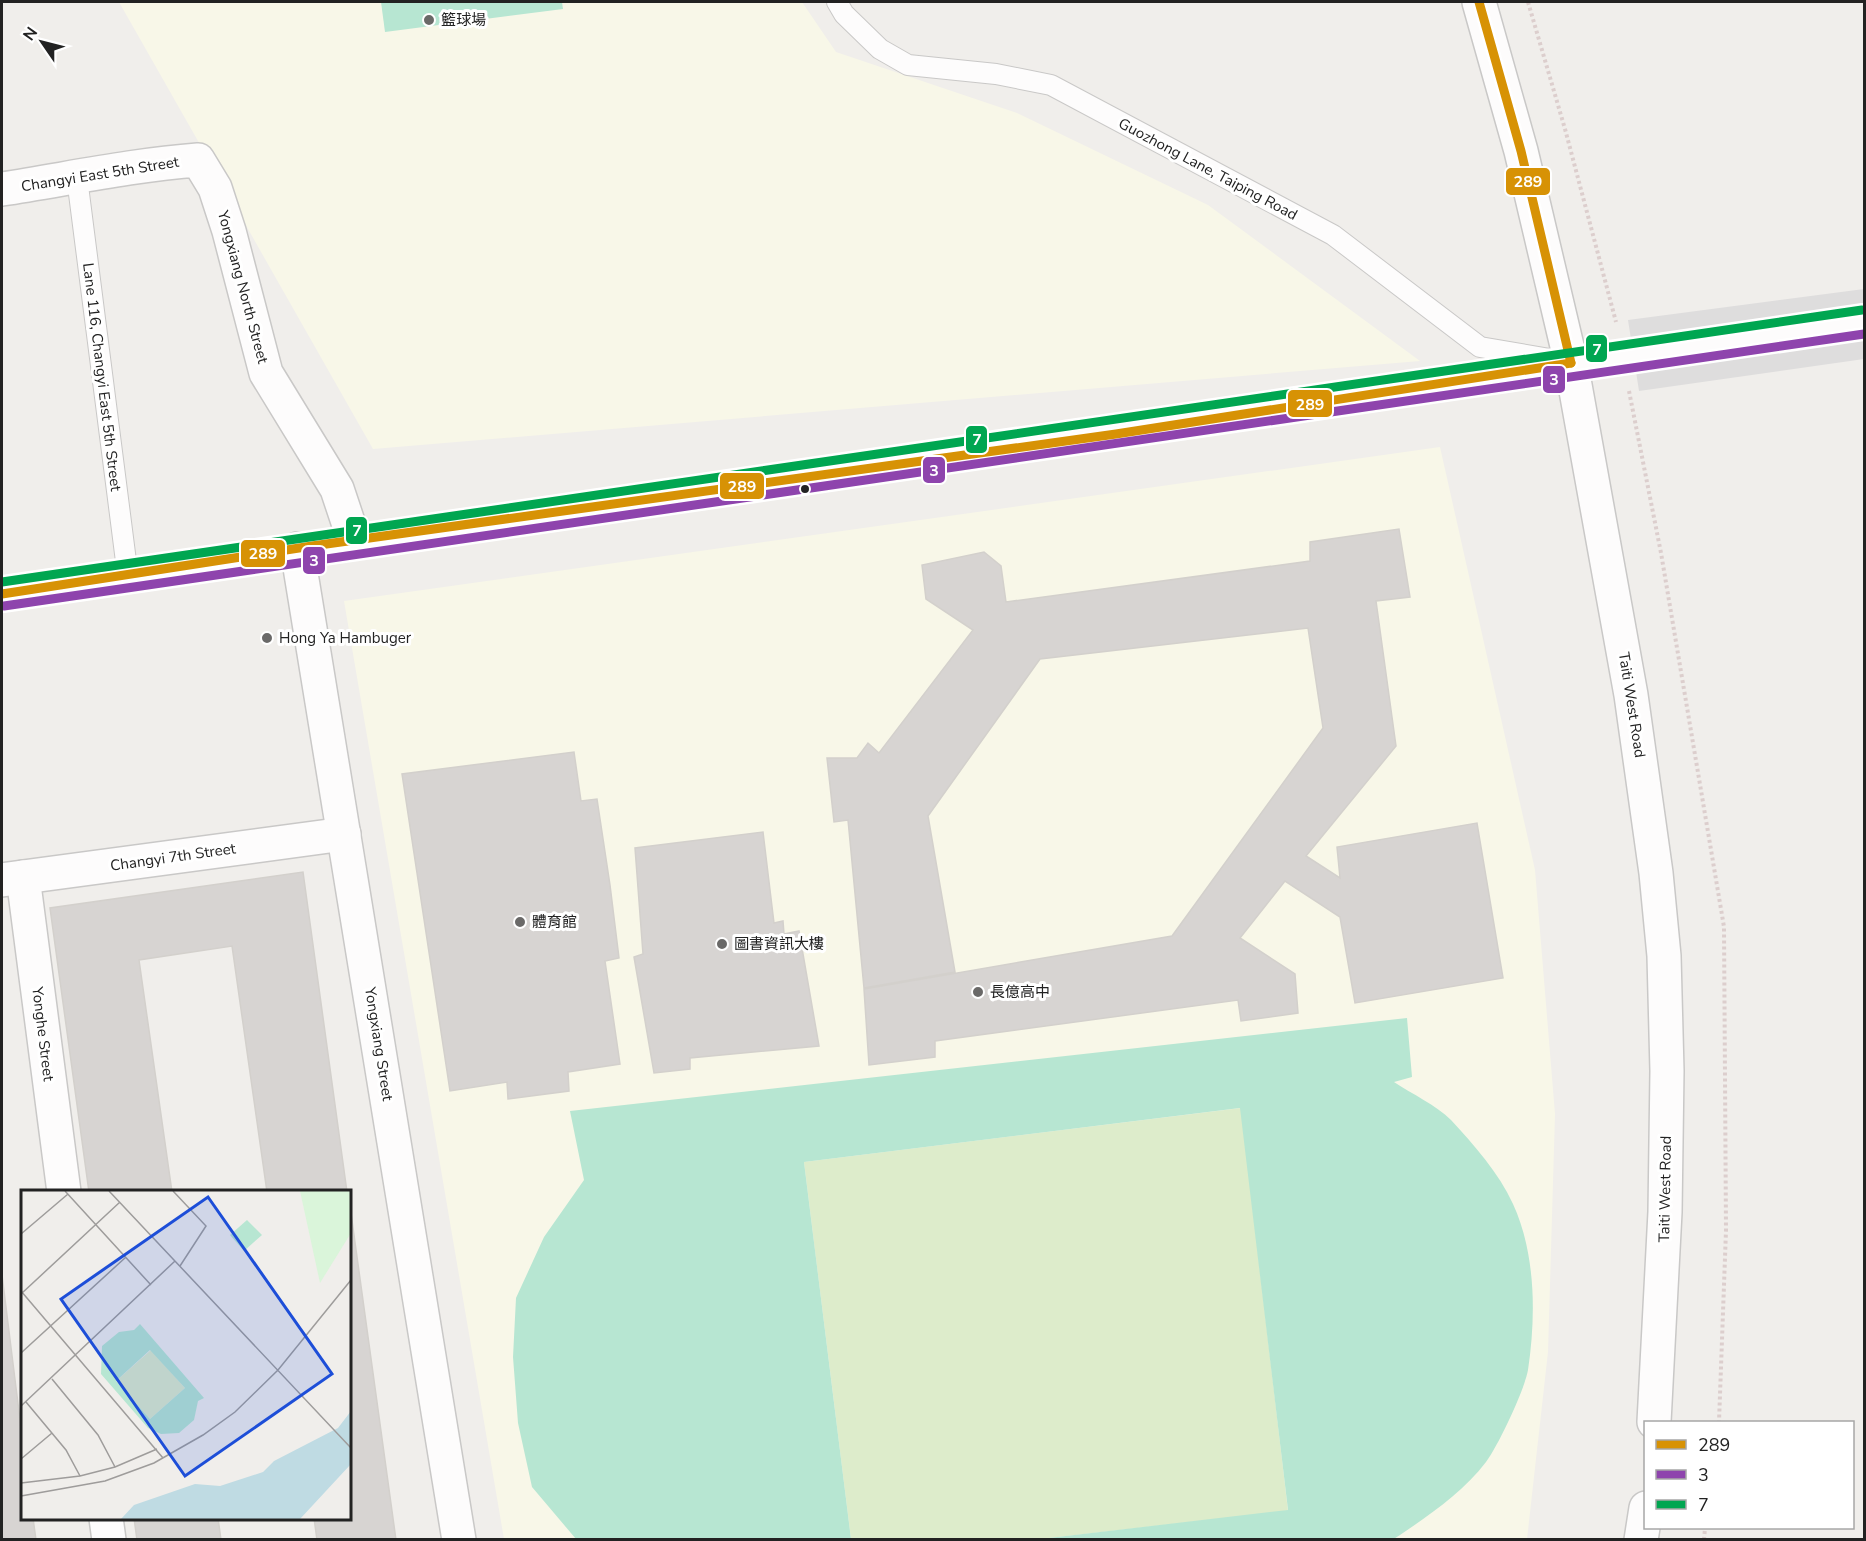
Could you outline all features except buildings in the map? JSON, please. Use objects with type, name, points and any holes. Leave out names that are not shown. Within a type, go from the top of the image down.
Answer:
[{"type":"street","name":"Taiti West Road","points":[[1479,2],[1521,151],[1571,363],[1631,695],[1656,873],[1664,956],[1667,1071],[1665,1212],[1654,1421]]},
{"type":"street","name":"Changyi East 5th Street","points":[[2,189],[77,178],[148,164],[198,160]]},
{"type":"street","name":"Yongxiang North Street","points":[[198,160],[215,188],[229,231],[266,373],[338,489],[354,540]]},
{"type":"street","points":[[2,594],[128,577],[354,540],[595,509],[1381,394],[1571,363],[1864,322]]},
{"type":"street","name":"Yongxiang Street","points":[[297,549],[459,1539]]},
{"type":"street","name":"Changyi 7th Street","points":[[12,879],[344,834]]},
{"type":"street","name":"Yonghe Street","points":[[12,879],[64,1190]]},
{"type":"street","points":[[106,1520],[109,1539]]},
{"type":"street","points":[[1641,1539],[1644,1520]]},
{"type":"lane","name":"Guozhong Lane, Taiping Road","points":[[837,2],[844,14],[880,49],[908,65],[996,74],[1051,85],[1333,235],[1480,347],[1571,363]]},
{"type":"lane","name":"Lane 116, Changyi East 5th Street","points":[[77,178],[128,577]]},
{"type":"path","points":[[1528,2],[1627,356],[1724,927],[1726,1230],[1719,1421]]},
{"type":"shaded area","points":[[119,2],[802,2],[836,52],[1017,113],[1208,205],[1420,361],[373,449]]},
{"type":"shaded area","name":"長億高中","points":[[1440,447],[1535,870],[1555,1114],[1548,1352],[1527,1539],[504,1539],[344,601]]},
{"type":"green space","name":"籃球場","points":[[381,2],[562,2],[563,9],[385,32]]},
{"type":"green space","points":[[1407,1018],[1412,1077],[1394,1082],[1451,1120],[1501,1181],[1521,1223],[1530,1265],[1533,1307],[1531,1350],[1526,1379],[1510,1417],[1486,1462],[1446,1502],[1392,1540],[1040,1539],[1288,1510],[1240,1108],[804,1162],[851,1539],[576,1539],[532,1487],[518,1423],[513,1357],[516,1298],[544,1237],[584,1180],[570,1111]]},
{"type":"green space","points":[[1241,1108],[1288,1511],[1040,1539],[851,1539],[804,1162]]},
{"type":"pier","points":[[1864,289],[1864,359],[1639,391],[1628,320]]},
{"type":"transit line","name":"289","points":[[1479,2],[1521,151],[1571,363]]},
{"type":"transit line","name":"7","points":[[2,582],[1862,310]]},
{"type":"transit line","name":"3","points":[[4,606],[1864,334]]},
{"type":"transit line","name":"289","points":[[2,594],[312,546],[1116,434],[1571,363]]},
{"type":"place","name":"籃球場","points":[[429,20]]},
{"type":"place","name":"Hong Ya Hambuger","points":[[267,638]]},
{"type":"place","name":"體育館","points":[[520,922]]},
{"type":"place","name":"圖書資訊大樓","points":[[722,944]]},
{"type":"place","name":"長億高中","points":[[978,992]]}]
